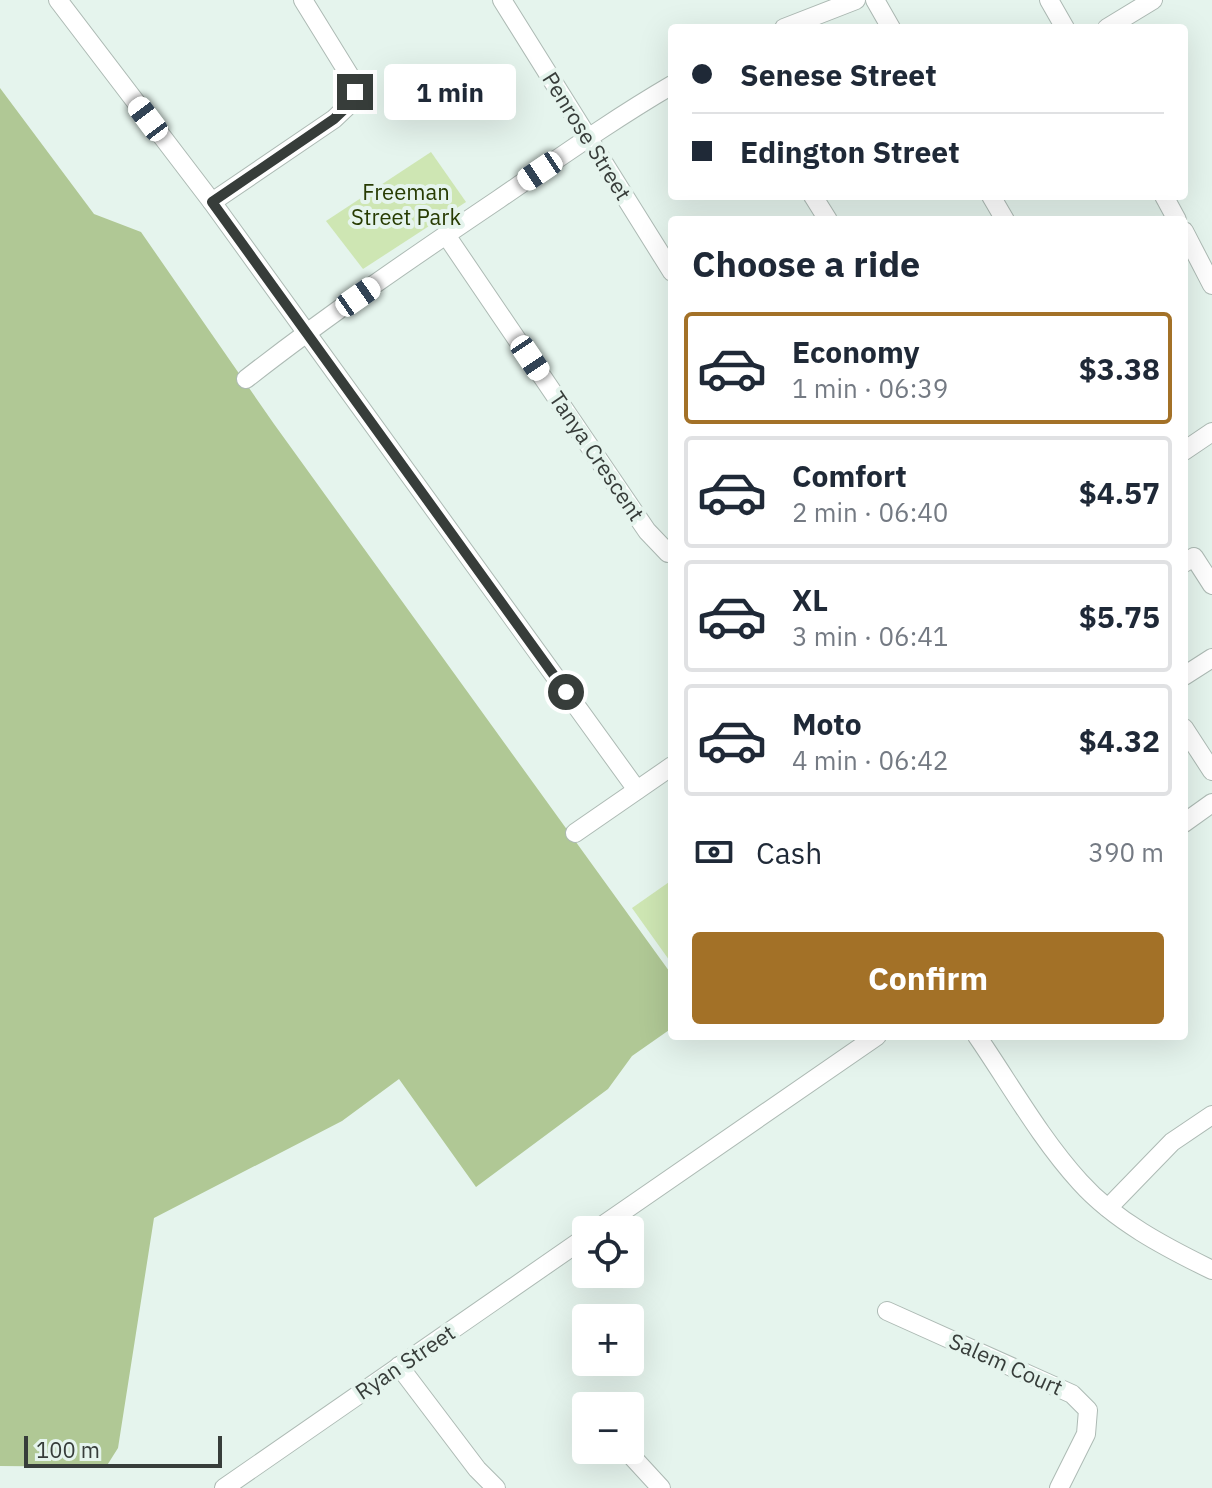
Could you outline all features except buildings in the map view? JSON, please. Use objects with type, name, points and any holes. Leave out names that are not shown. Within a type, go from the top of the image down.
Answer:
[{"type":"street","points":[[58,0],[212,202],[637,790]]},
{"type":"street","points":[[212,202],[334,119],[353,101],[353,81],[303,0]]},
{"type":"street","name":"Penrose Street","points":[[502,0],[668,266]]},
{"type":"street","points":[[794,24],[856,0]]},
{"type":"street","points":[[875,0],[889,24]]},
{"type":"street","points":[[1049,0],[1063,24]]},
{"type":"street","points":[[1114,24],[1153,0]]},
{"type":"street","points":[[246,379],[307,332],[446,235],[668,88]]},
{"type":"street","name":"Tanya Crescent","points":[[446,235],[647,531],[668,553]]},
{"type":"street","points":[[1190,256],[1212,285]]},
{"type":"street","points":[[1188,448],[1212,432]]},
{"type":"street","points":[[1188,561],[1194,557],[1212,585]]},
{"type":"street","points":[[1188,673],[1212,658]]},
{"type":"street","points":[[1188,734],[1212,771]]},
{"type":"street","points":[[575,833],[668,769]]},
{"type":"street","points":[[1188,820],[1212,803]]},
{"type":"street","points":[[616,1216],[871,1040]]},
{"type":"street","points":[[980,1040],[1080,1183],[1108,1208],[1147,1235],[1212,1270]]},
{"type":"street","points":[[1108,1208],[1172,1142],[1212,1115]]},
{"type":"street","name":"Ryan Street","points":[[224,1488],[572,1247]]},
{"type":"street","name":"Salem Court","points":[[887,1311],[1072,1394],[1088,1410],[1086,1434],[1059,1488]]},
{"type":"street","points":[[399,1366],[477,1469],[496,1488]]},
{"type":"street","points":[[639,1464],[661,1488]]},
{"type":"green space","points":[[0,88],[94,214],[141,232],[274,424],[668,969],[668,1031],[632,1056],[608,1089],[476,1187],[399,1079],[342,1121],[154,1218],[118,1448],[106,1467],[0,1466]]},
{"type":"green space","name":"Freeman Street Park","points":[[431,152],[466,202],[363,269],[326,221]]},
{"type":"green space","points":[[668,883],[668,958],[632,908]]},
{"type":"route","points":[[355,92],[353,101],[334,119],[212,202],[566,692]]}]
